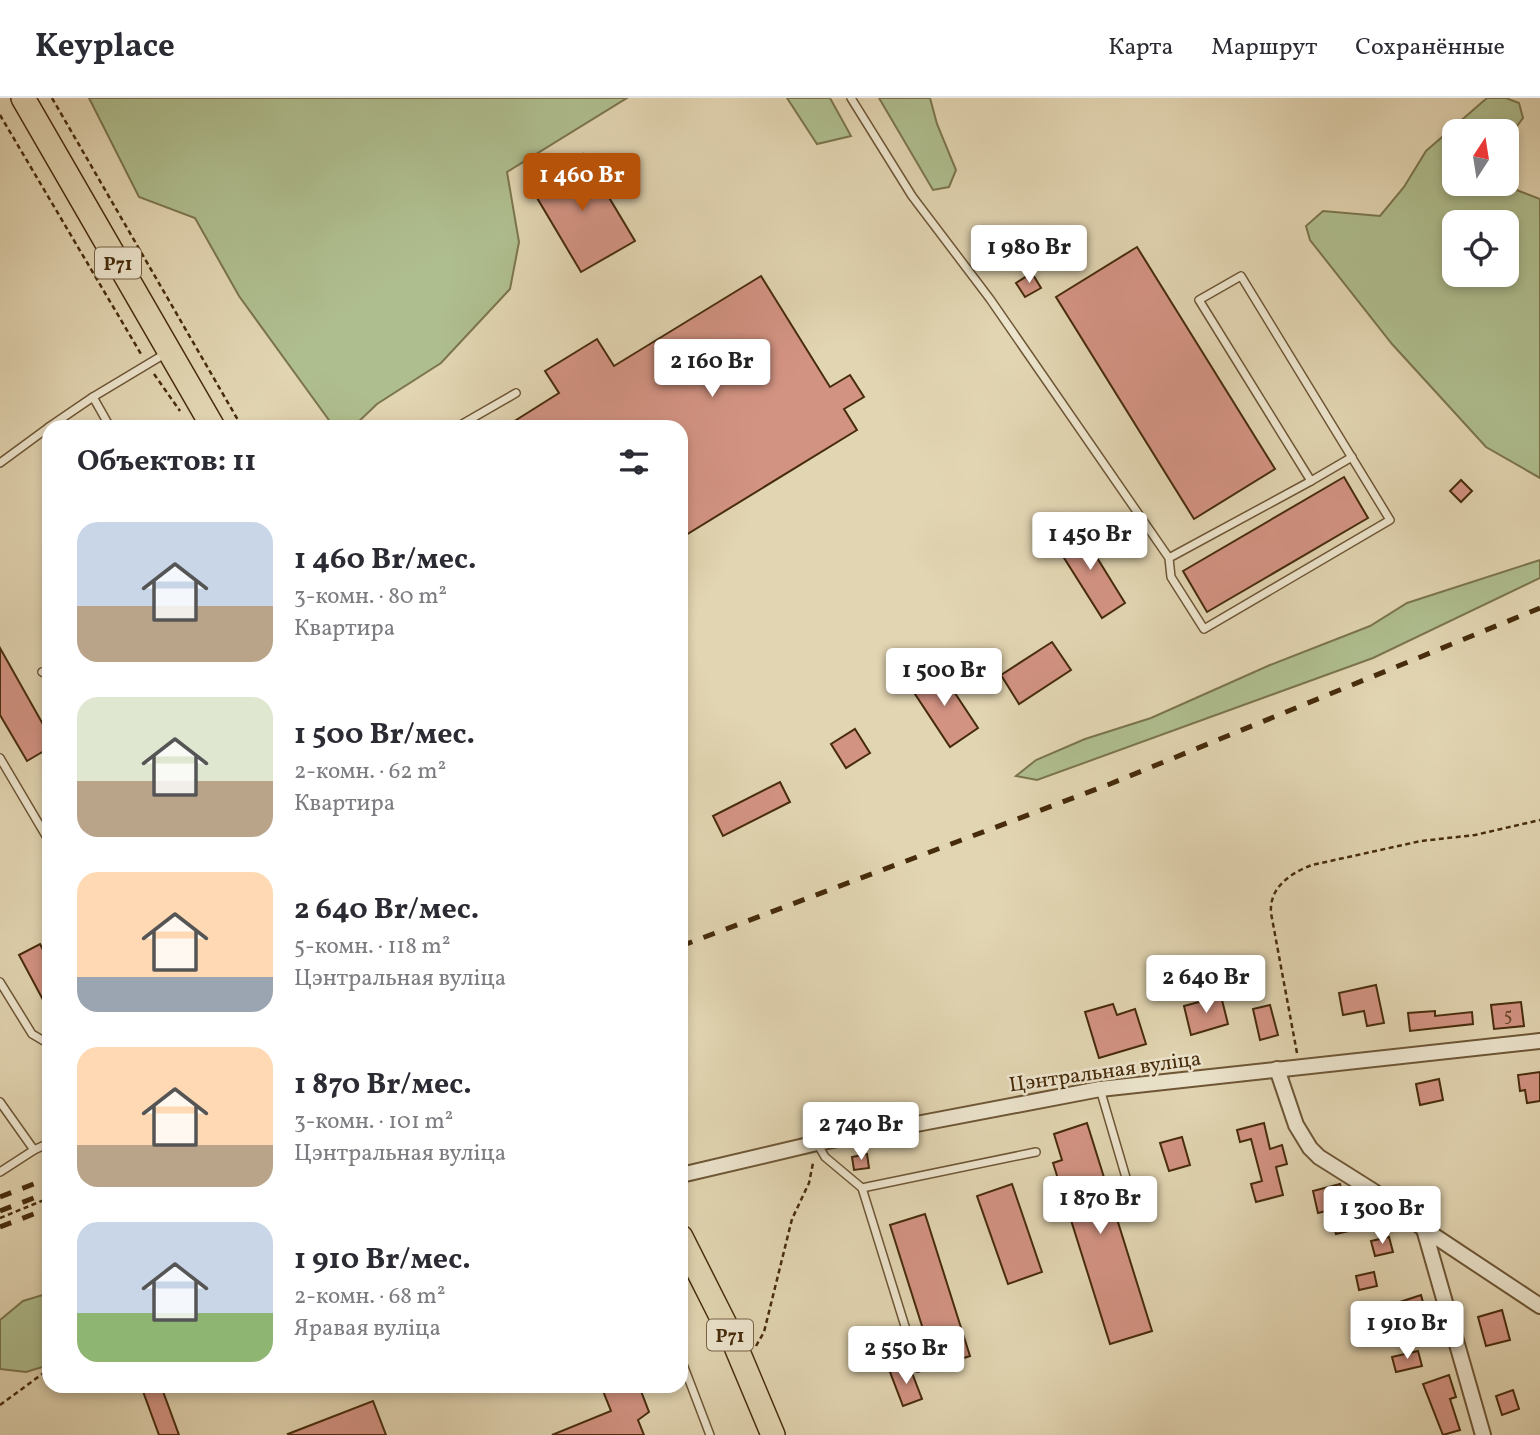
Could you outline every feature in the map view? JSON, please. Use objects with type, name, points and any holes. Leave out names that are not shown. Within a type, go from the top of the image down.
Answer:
[{"type":"main road","name":"Р71","points":[[23,98],[207,420]]},
{"type":"main road","name":"Р71","points":[[688,1250],[745,1367],[768,1434]]},
{"type":"street","name":"Цэнтральная вуліца","points":[[688,1173],[817,1143],[1100,1089],[1540,1041]]},
{"type":"street","points":[[1277,1069],[1296,1125],[1319,1157],[1540,1306]]},
{"type":"street","points":[[1424,1229],[1483,1435]]},
{"type":"lane","points":[[851,98],[912,196],[990,299],[1170,558],[1171,577],[1203,629],[1391,520],[1241,276],[1199,300],[1311,481]]},
{"type":"lane","points":[[59,420],[168,352]]},
{"type":"lane","points":[[469,420],[516,393]]},
{"type":"lane","points":[[93,397],[106,420]]},
{"type":"lane","points":[[0,463],[42,432]]},
{"type":"lane","points":[[1170,558],[1352,457]]},
{"type":"lane","points":[[0,758],[42,829]]},
{"type":"lane","points":[[0,982],[32,1034],[42,1040]]},
{"type":"lane","points":[[1100,1089],[1127,1181]]},
{"type":"lane","points":[[0,1102],[34,1150]]},
{"type":"lane","points":[[817,1143],[825,1157],[862,1188],[918,1368]]},
{"type":"lane","points":[[0,1172],[42,1146]]},
{"type":"lane","points":[[862,1188],[1036,1153]]},
{"type":"lane","points":[[688,1377],[710,1435]]},
{"type":"path","points":[[52,98],[238,420]]},
{"type":"path","points":[[0,115],[147,365],[183,417]]},
{"type":"path","points":[[1299,1066],[1271,913],[1272,898],[1282,883],[1299,870],[1312,865],[1421,841],[1475,835],[1540,820]]},
{"type":"path","points":[[745,1367],[764,1332],[792,1219],[809,1184],[817,1143]]},
{"type":"path","points":[[0,1217],[42,1201]]},
{"type":"path","points":[[0,1405],[42,1373]]},
{"type":"green space","points":[[89,98],[627,98],[507,172],[519,242],[510,289],[441,363],[377,404],[360,420],[329,420],[239,296],[195,218],[139,197]]},
{"type":"green space","points":[[787,98],[830,98],[851,136],[817,144]]},
{"type":"green space","points":[[879,98],[930,98],[937,124],[956,170],[949,187],[933,190]]},
{"type":"green space","points":[[1487,98],[1506,98],[1519,103],[1523,118],[1519,123],[1519,119],[1463,119]]},
{"type":"green space","points":[[1442,137],[1442,196],[1519,196],[1519,191],[1540,199],[1540,478],[1486,447],[1392,344],[1310,240],[1306,226],[1323,211],[1380,216],[1404,187],[1426,151]]},
{"type":"green space","points":[[1540,560],[1540,578],[1373,658],[1037,780],[1016,776],[1036,760],[1085,739],[1151,718],[1270,665],[1370,626],[1407,603]]},
{"type":"green space","points":[[42,1295],[42,1367],[26,1372],[0,1369],[0,1320],[23,1301]]},
{"type":"building","points":[[583,154],[635,241],[581,272],[530,186]]},
{"type":"building","points":[[1137,247],[1275,469],[1194,519],[1056,297]]},
{"type":"building","points":[[1032,273],[1041,288],[1025,297],[1016,283]]},
{"type":"building","points":[[761,276],[830,387],[850,375],[864,397],[844,409],[857,430],[688,534],[688,420],[516,420],[559,393],[545,371],[597,339],[614,366]]},
{"type":"building","points":[[1344,477],[1368,518],[1207,612],[1183,571]]},
{"type":"building","points":[[1461,480],[1472,491],[1461,502],[1450,491]]},
{"type":"building","points":[[1078,527],[1125,603],[1102,618],[1054,542]]},
{"type":"building","points":[[1052,642],[1071,670],[1019,704],[1001,675]]},
{"type":"building","points":[[0,648],[42,723],[42,752],[27,761],[0,715]]},
{"type":"building","points":[[939,669],[978,728],[950,747],[911,688]]},
{"type":"building","points":[[855,729],[870,753],[846,768],[831,744]]},
{"type":"building","points":[[780,782],[790,802],[723,836],[713,816]]},
{"type":"building","points":[[40,944],[42,998],[19,955]]},
{"type":"building","points":[[1376,985],[1384,1023],[1367,1026],[1364,1011],[1343,1015],[1339,993]]},
{"type":"building","points":[[1221,996],[1228,1024],[1191,1035],[1184,1006]]},
{"type":"building","points":[[1521,1002],[1524,1026],[1494,1029],[1491,1005]]},
{"type":"building","points":[[1113,1004],[1117,1015],[1135,1009],[1146,1044],[1099,1058],[1085,1012]]},
{"type":"building","points":[[1270,1005],[1278,1035],[1260,1040],[1253,1009]]},
{"type":"building","points":[[1435,1011],[1435,1016],[1472,1012],[1473,1024],[1410,1031],[1408,1013]]},
{"type":"building","points":[[1540,1072],[1540,1101],[1527,1103],[1525,1090],[1520,1091],[1518,1075]]},
{"type":"building","points":[[1439,1079],[1443,1100],[1420,1105],[1416,1084]]},
{"type":"building","points":[[1087,1123],[1152,1331],[1110,1344],[1053,1163],[1062,1160],[1054,1134]]},
{"type":"building","points":[[1264,1123],[1270,1149],[1282,1145],[1287,1164],[1276,1167],[1283,1195],[1256,1202],[1251,1184],[1262,1181],[1251,1139],[1240,1142],[1237,1130]]},
{"type":"building","points":[[1182,1137],[1190,1165],[1169,1171],[1160,1143]]},
{"type":"building","points":[[867,1154],[869,1168],[854,1170],[852,1157]]},
{"type":"building","points":[[1012,1184],[1042,1272],[1008,1284],[977,1196]]},
{"type":"building","points":[[1340,1184],[1353,1230],[1336,1234],[1330,1210],[1318,1213],[1313,1191]]},
{"type":"building","points":[[925,1214],[970,1356],[935,1367],[890,1225]]},
{"type":"building","points":[[1389,1237],[1393,1252],[1375,1256],[1371,1241]]},
{"type":"building","points":[[1374,1272],[1377,1286],[1359,1290],[1356,1276]]},
{"type":"building","points":[[1421,1295],[1425,1310],[1405,1316],[1400,1302]]},
{"type":"building","points":[[1502,1310],[1510,1340],[1486,1346],[1478,1317]]},
{"type":"building","points":[[1418,1351],[1422,1366],[1396,1372],[1392,1357]]},
{"type":"building","points":[[909,1365],[922,1399],[903,1406],[890,1372]]},
{"type":"building","points":[[1449,1375],[1456,1397],[1450,1399],[1460,1430],[1443,1435],[1423,1384]]},
{"type":"building","points":[[1513,1390],[1519,1409],[1502,1415],[1496,1396]]},
{"type":"building","points":[[144,1393],[164,1393],[179,1435],[159,1435]]},
{"type":"building","points":[[604,1393],[642,1393],[649,1412],[638,1420],[644,1435],[552,1435],[611,1411]]},
{"type":"building","points":[[373,1401],[386,1435],[288,1434]]},
{"type":"railway","points":[[688,943],[1110,784],[1540,608]]},
{"type":"railway","points":[[0,1197],[42,1181]]},
{"type":"railway","points":[[0,1211],[42,1195]]},
{"type":"railway","points":[[0,1227],[42,1211]]}]
